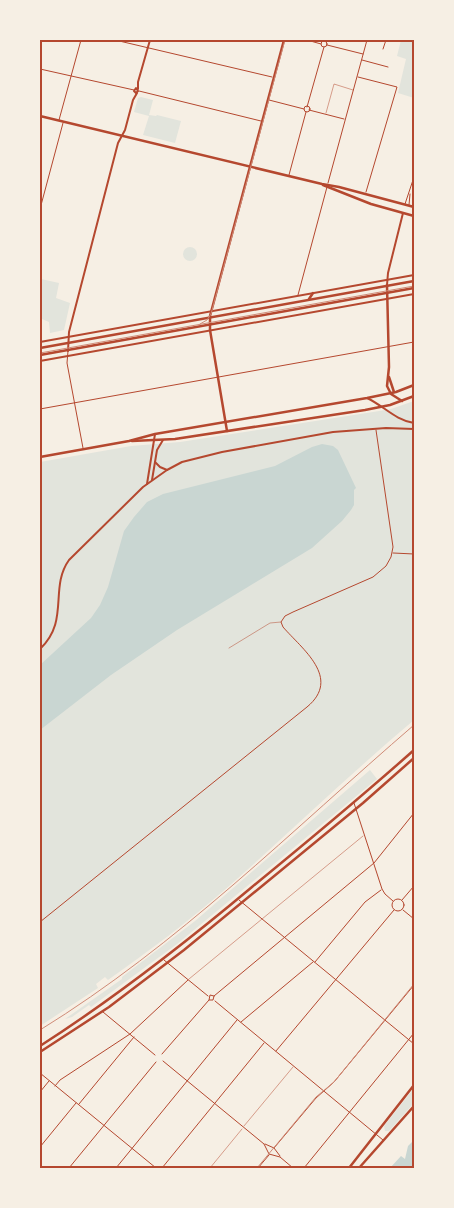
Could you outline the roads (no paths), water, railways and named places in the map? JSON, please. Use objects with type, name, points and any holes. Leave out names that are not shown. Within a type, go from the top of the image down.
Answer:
[{"type":"main road","points":[[227,431],[210,330],[210,311],[284,40]]},
{"type":"main road","points":[[40,116],[414,207]]},
{"type":"main road","points":[[327,185],[374,205],[414,216]]},
{"type":"main road","points":[[404,213],[407,205]]},
{"type":"main road","points":[[40,356],[309,299],[414,281]]},
{"type":"main road","points":[[387,285],[389,377],[387,387],[390,393],[402,401]]},
{"type":"main road","points":[[40,348],[414,288]]},
{"type":"main road","points":[[309,299],[313,293]]},
{"type":"main road","points":[[389,377],[394,392]]},
{"type":"main road","points":[[40,457],[129,441],[155,434],[367,398],[414,385]]},
{"type":"main road","points":[[129,441],[164,440],[383,407],[414,396]]},
{"type":"main road","points":[[243,420],[244,428]]},
{"type":"main road","points":[[40,1046],[102,1006],[164,960],[354,803],[414,750]]},
{"type":"main road","points":[[40,1052],[102,1012],[168,963],[414,758]]},
{"type":"main road","points":[[349,1168],[414,1085]]},
{"type":"main road","points":[[359,1168],[414,1106]]},
{"type":"street","points":[[59,121],[81,40]]},
{"type":"street","points":[[115,40],[274,77]]},
{"type":"street","points":[[83,449],[74,403],[68,356],[68,337],[111,169],[125,130],[150,40]]},
{"type":"street","points":[[307,40],[322,44],[324,47]]},
{"type":"street","points":[[298,295],[367,40]]},
{"type":"street","points":[[383,49],[386,40]]},
{"type":"street","points":[[322,44],[325,41],[327,45]]},
{"type":"street","points":[[304,109],[307,107],[324,47],[327,45],[364,54]]},
{"type":"street","points":[[362,60],[388,67]]},
{"type":"street","points":[[40,69],[262,121]]},
{"type":"street","points":[[357,77],[397,87],[365,194]]},
{"type":"street","points":[[268,100],[304,109],[306,112]]},
{"type":"street","points":[[307,107],[310,110],[345,119]]},
{"type":"street","points":[[289,176],[306,112],[310,110]]},
{"type":"street","points":[[40,209],[63,122]]},
{"type":"street","points":[[407,205],[414,177]]},
{"type":"street","points":[[387,285],[404,213]]},
{"type":"street","points":[[40,342],[414,275]]},
{"type":"street","points":[[40,361],[414,294]]},
{"type":"street","points":[[40,409],[414,342]]},
{"type":"street","points":[[367,398],[397,418],[414,424]]},
{"type":"street","points":[[40,649],[49,639],[56,626],[61,577],[66,565],[74,554],[147,484],[167,470],[182,462],[213,453],[313,435],[376,428],[414,429]]},
{"type":"street","points":[[40,922],[314,702],[321,686],[319,669],[283,627],[281,622],[283,618],[293,612],[377,574],[386,566],[392,553],[392,542],[385,503],[376,428]]},
{"type":"street","points":[[147,484],[155,434]]},
{"type":"street","points":[[152,480],[157,450],[164,440]]},
{"type":"street","points":[[155,462],[167,470]]},
{"type":"street","points":[[392,553],[414,554]]},
{"type":"street","points":[[354,803],[382,889],[394,901]]},
{"type":"street","points":[[164,960],[209,996],[214,996],[374,863],[414,813]]},
{"type":"street","points":[[402,900],[414,886]]},
{"type":"street","points":[[241,1023],[314,962],[365,902],[382,889]]},
{"type":"street","points":[[238,899],[414,1044]]},
{"type":"street","points":[[394,901],[402,900]]},
{"type":"street","points":[[402,900],[404,905],[402,909]]},
{"type":"street","points":[[394,901],[392,904],[394,910]]},
{"type":"street","points":[[394,910],[402,909]]},
{"type":"street","points":[[402,909],[414,919]]},
{"type":"street","points":[[276,1052],[394,910]]},
{"type":"street","points":[[55,1086],[60,1080],[130,1034],[188,980]]},
{"type":"street","points":[[274,1148],[316,1098],[334,1082],[414,985]]},
{"type":"street","points":[[69,1168],[104,1126],[157,1054],[162,1054],[209,1000],[209,996]]},
{"type":"street","points":[[209,1000],[214,1000],[384,1140]]},
{"type":"street","points":[[102,1012],[134,1037],[158,1063],[162,1061],[264,1144],[274,1148],[280,1157],[293,1168]]},
{"type":"street","points":[[116,1168],[237,1020]]},
{"type":"street","points":[[304,1168],[414,1033]]},
{"type":"street","points":[[79,1105],[134,1037]]},
{"type":"street","points":[[162,1168],[264,1042]]},
{"type":"street","points":[[162,1054],[164,1057],[162,1061]]},
{"type":"street","points":[[40,1073],[156,1168]]},
{"type":"street","points":[[40,1092],[49,1080]]},
{"type":"street","points":[[40,1147],[76,1103]]},
{"type":"street","points":[[264,1144],[269,1154],[280,1157]]},
{"type":"street","points":[[266,1150],[270,1146]]},
{"type":"street","points":[[274,1156],[277,1151]]},
{"type":"street","points":[[258,1168],[269,1154]]},
{"type":"lane","points":[[326,114],[334,84],[353,90]]},
{"type":"lane","points":[[230,648],[270,623],[281,622]]},
{"type":"lane","points":[[188,980],[365,834]]},
{"type":"lane","points":[[210,1168],[294,1066]]},
{"type":"tram line","points":[[200,324],[207,320],[211,314],[285,40]]},
{"type":"tram line","points":[[40,353],[414,286]]},
{"type":"tram line","points":[[40,1030],[91,997],[187,924],[414,725]]},
{"type":"tram line","points":[[257,1168],[316,1097],[334,1082],[414,984]]}]
